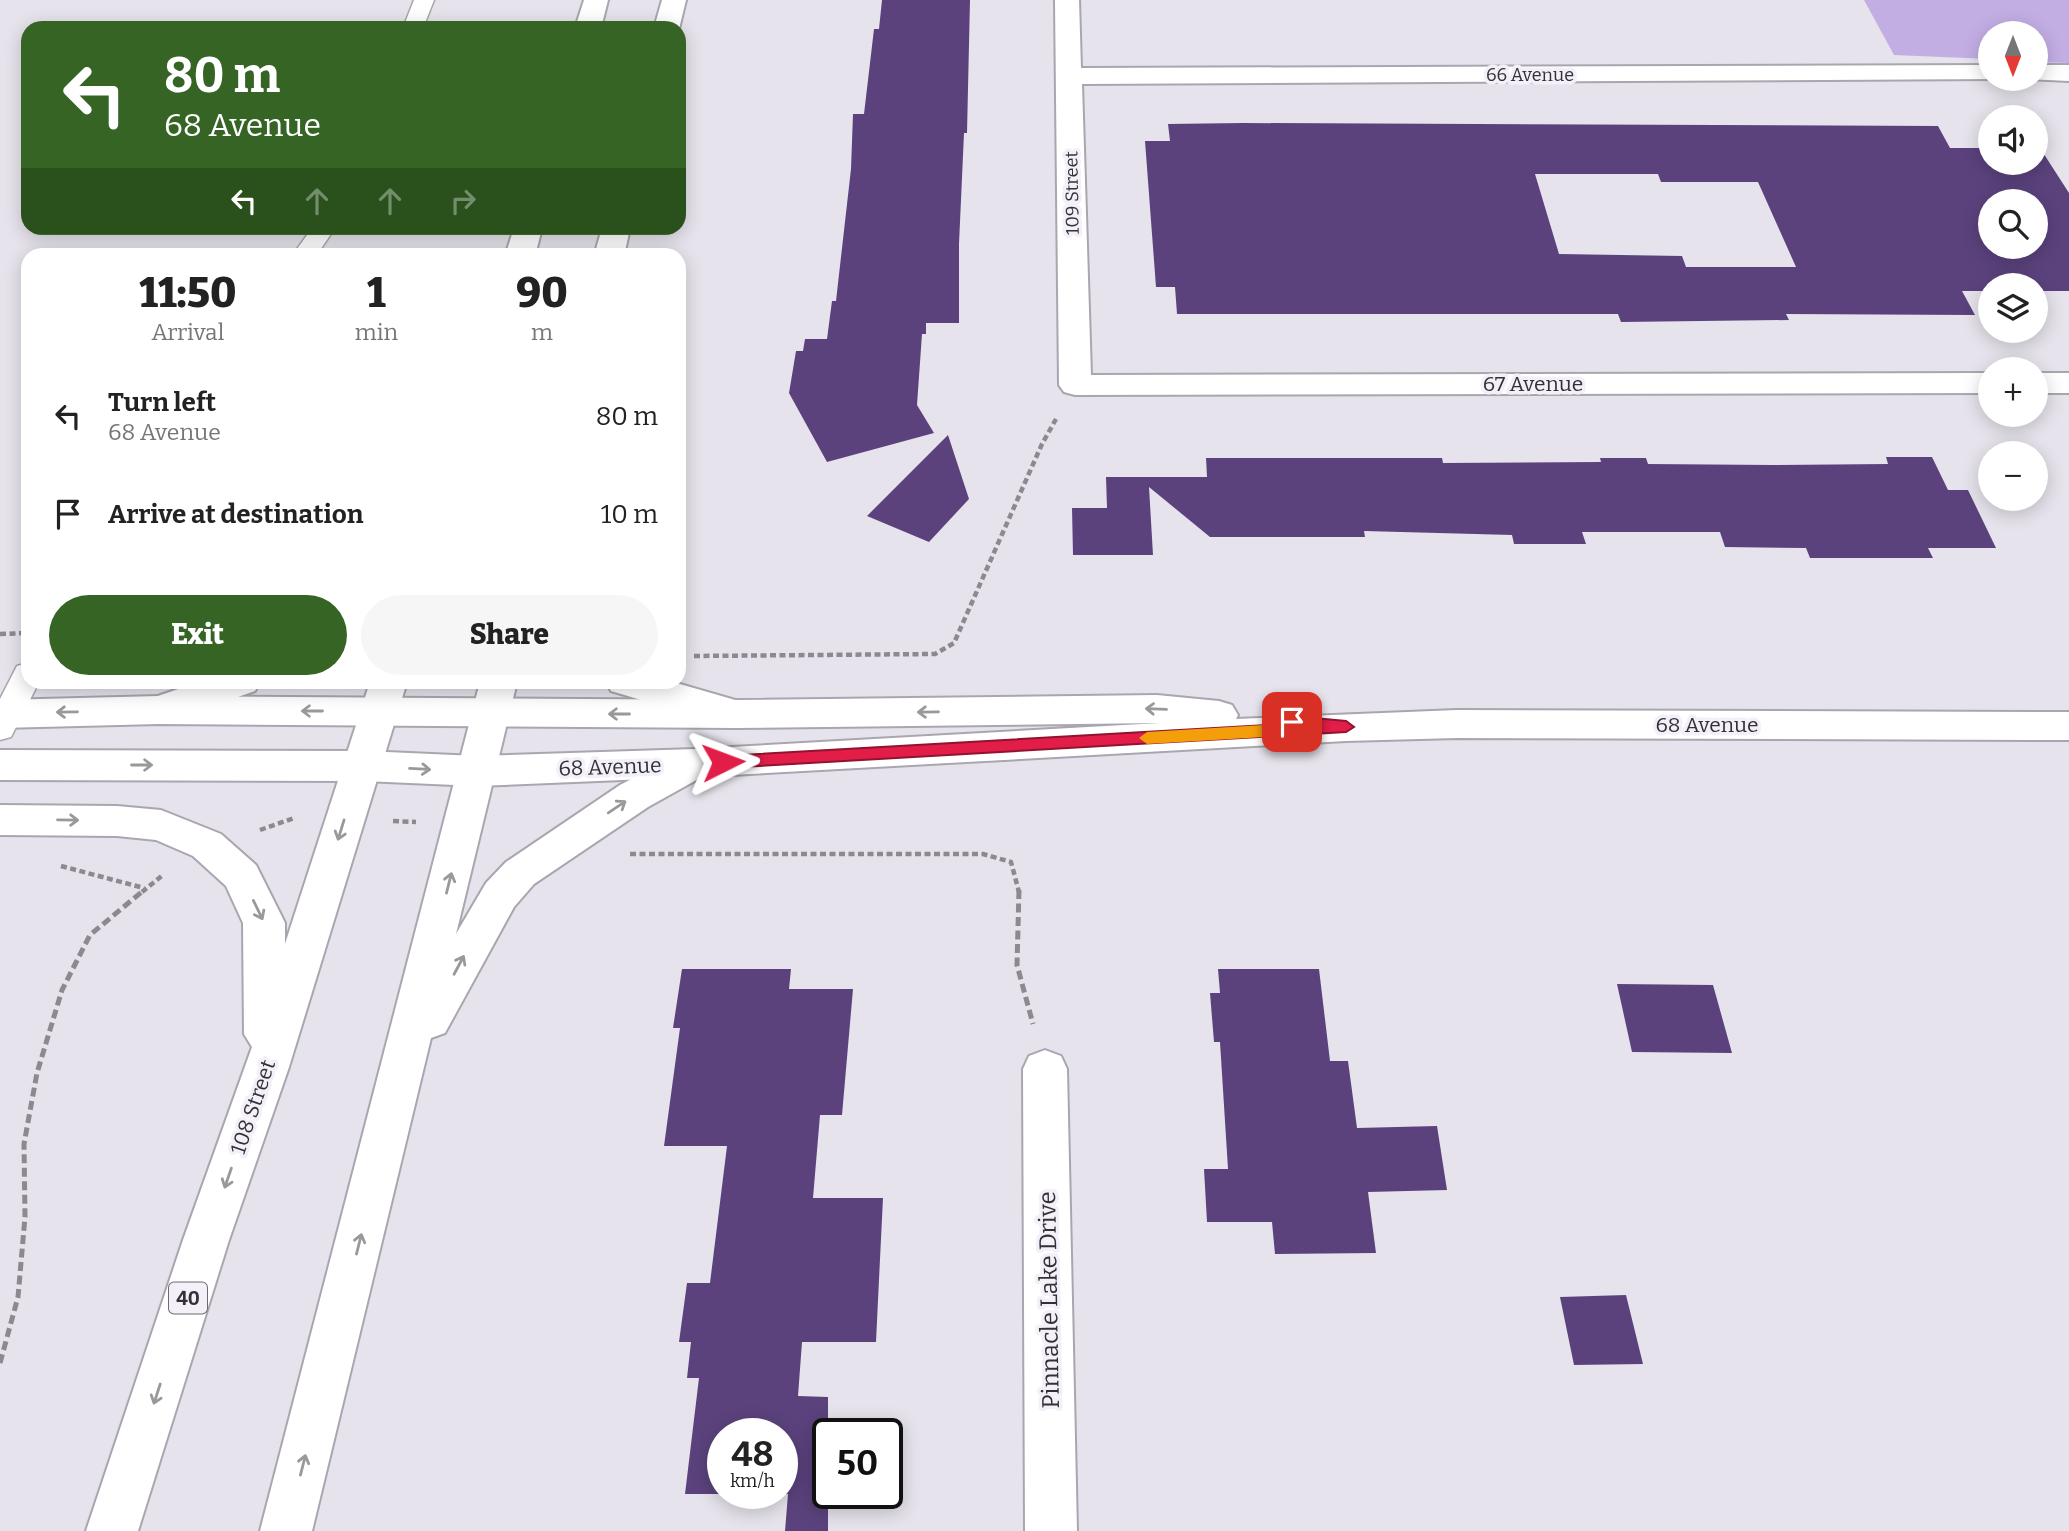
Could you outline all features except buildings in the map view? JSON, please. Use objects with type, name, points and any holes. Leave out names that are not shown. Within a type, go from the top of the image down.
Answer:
[{"type":"main road","points":[[589,21],[596,0]]},
{"type":"main road","points":[[669,21],[674,0]]},
{"type":"main road","name":"109 Street","points":[[1067,0],[1075,385]]},
{"type":"main road","name":"66 Avenue","points":[[1070,76],[1978,73]]},
{"type":"main road","points":[[2048,73],[2069,73]]},
{"type":"main road","name":"67 Avenue","points":[[1075,385],[1978,383]]},
{"type":"main road","points":[[2048,383],[2069,383]]},
{"type":"main road","points":[[159,710],[221,689]]},
{"type":"main road","points":[[648,689],[736,714]]},
{"type":"main road","name":"68 Avenue","points":[[3,719],[385,697],[495,697],[736,714],[1157,709],[1346,727]]},
{"type":"main road","name":"108 Street","points":[[112,1531],[206,1240],[267,1067],[385,697]]},
{"type":"main road","points":[[286,1531],[495,697]]},
{"type":"main road","name":"68 Avenue","points":[[0,765],[364,766],[477,771],[695,763],[1346,727],[1457,724],[2069,726]]},
{"type":"main road","points":[[404,1068],[476,934],[500,895],[520,873],[634,796],[695,763]]},
{"type":"main road","points":[[0,820],[117,821],[161,825],[208,845],[242,876],[264,923],[267,1067]]},
{"type":"main road","name":"Pinnacle Lake Drive","points":[[1045,1069],[1051,1531]]},
{"type":"lane","points":[[416,21],[424,0]]},
{"type":"lane","points":[[3,719],[21,687]]},
{"type":"path","points":[[692,656],[935,654],[954,643],[1042,444],[1075,385]]},
{"type":"path","points":[[0,634],[21,634]]},
{"type":"path","points":[[293,821],[317,766]]},
{"type":"path","points":[[0,1363],[18,1297],[25,1217],[24,1144],[37,1073],[62,990],[90,935],[145,888],[208,845],[293,821],[344,819],[464,824]]},
{"type":"path","points":[[622,854],[983,853],[1011,862],[1019,887],[1017,965],[1045,1069]]},
{"type":"path","points":[[53,864],[145,888]]},
{"type":"shaded area","points":[[1864,0],[2069,0],[2069,63],[2048,62],[2048,21],[1978,21],[1978,58],[1894,55]]},
{"type":"slow traffic","points":[[1147,738],[1282,730]]},
{"type":"route","points":[[723,762],[1346,727],[1292,722]]}]
